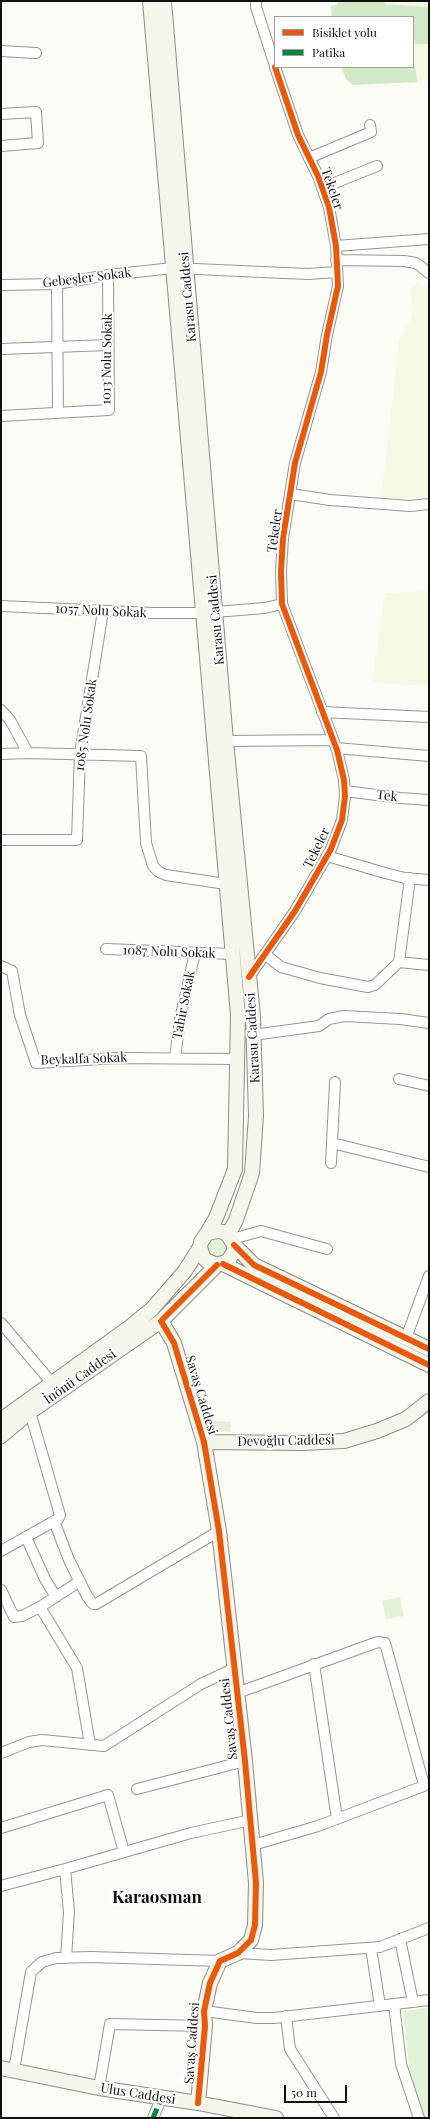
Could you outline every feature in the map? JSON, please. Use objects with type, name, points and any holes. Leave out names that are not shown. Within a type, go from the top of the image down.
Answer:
[{"type":"main road","name":"Karasu Caddesi","points":[[150,1],[180,268]]},
{"type":"main road","name":"Karasu Caddesi","points":[[164,1],[180,268],[208,612],[226,884],[238,1016],[235,1169],[216,1218],[208,1233]]},
{"type":"main road","name":"Karasu Caddesi","points":[[208,612],[226,741],[249,977],[253,1035],[256,1116],[252,1173],[236,1220],[232,1240]]},
{"type":"main road","points":[[429,1349],[254,1264],[232,1240],[218,1230],[208,1233],[201,1242],[200,1252],[207,1261],[220,1264],[429,1365]]},
{"type":"main road","points":[[161,1321],[220,1264],[232,1256],[232,1240]]},
{"type":"main road","name":"İnönü Caddesi","points":[[1,1420],[130,1327],[152,1308],[185,1271],[200,1247]]},
{"type":"main road","name":"İnönü Caddesi","points":[[1,1436],[30,1412],[161,1321]]},
{"type":"main road","name":"Savaş Caddesi","points":[[161,1321],[174,1343],[204,1442],[219,1531],[245,1761],[256,1883],[255,1925],[251,1940],[238,1953],[220,1961],[210,1983],[204,2011],[205,2026],[198,2103]]},
{"type":"main road","name":"Devoğlu Caddesi","points":[[204,1442],[303,1443],[344,1441],[377,1432],[406,1419],[428,1404]]},
{"type":"main road","name":"Ulus Caddesi","points":[[8,2069],[99,2088],[161,2099],[198,2103],[250,2115],[276,2118]]},
{"type":"street","name":"Tekeler","points":[[256,1],[256,7],[274,64]]},
{"type":"street","points":[[1,51],[36,53]]},
{"type":"street","name":"Tekeler","points":[[249,977],[266,955],[295,911],[327,856],[342,820],[345,791],[335,744],[282,604],[281,571],[283,538],[295,463],[321,372],[327,335],[338,286],[336,246],[329,207],[298,135],[275,68]]},
{"type":"street","points":[[1,114],[36,112],[38,143],[1,146]]},
{"type":"street","points":[[309,158],[371,132],[370,125]]},
{"type":"street","points":[[322,188],[377,166]]},
{"type":"street","points":[[336,246],[429,239]]},
{"type":"street","points":[[336,260],[404,261],[416,263],[429,273]]},
{"type":"street","name":"Gebeşler Sokak","points":[[1,285],[57,284],[108,275],[180,268],[308,274],[337,272]]},
{"type":"street","name":"1013 Nolu Sokak","points":[[1,416],[109,410],[108,275]]},
{"type":"street","points":[[57,284],[58,413]]},
{"type":"street","points":[[1,348],[108,345]]},
{"type":"street","points":[[291,494],[330,500],[403,505],[429,504]]},
{"type":"street","name":"1057 Nolu Sokak","points":[[1,606],[103,611],[208,612],[265,608],[282,604]]},
{"type":"street","name":"1085 Nolu Sokak","points":[[1,840],[77,840],[80,754],[103,611]]},
{"type":"street","points":[[1,710],[10,720],[28,753]]},
{"type":"street","points":[[322,712],[429,717]]},
{"type":"street","points":[[226,741],[335,744],[429,756]]},
{"type":"street","points":[[1,754],[28,753],[141,756],[146,843],[153,866],[159,872],[166,875],[226,884]]},
{"type":"street","name":"Tek","points":[[345,791],[429,800]]},
{"type":"street","points":[[327,856],[385,873],[429,880]]},
{"type":"street","points":[[266,955],[281,967],[320,978],[368,987],[375,985],[399,962],[410,878]]},
{"type":"street","name":"1087 Nolu Sokak","points":[[106,949],[232,954]]},
{"type":"street","name":"Tahir Sokak","points":[[175,1058],[180,1019],[195,953]]},
{"type":"street","points":[[399,962],[429,966]]},
{"type":"street","name":"Beykalfa Sokak","points":[[1,966],[12,970],[20,1015],[36,1063],[117,1058],[237,1059]]},
{"type":"street","points":[[253,1035],[319,1026],[329,1019],[344,1016],[400,1019],[429,1023]]},
{"type":"street","points":[[398,1079],[429,1086]]},
{"type":"street","points":[[331,1163],[335,1082]]},
{"type":"street","points":[[332,1143],[429,1167]]},
{"type":"street","points":[[232,1240],[261,1231],[327,1249]]},
{"type":"street","points":[[406,1338],[429,1276]]},
{"type":"street","points":[[1,1323],[52,1383]]},
{"type":"street","points":[[1,1551],[59,1518],[60,1510],[30,1412]]},
{"type":"street","points":[[54,1521],[69,1560],[87,1596],[96,1604],[219,1531]]},
{"type":"street","points":[[26,1537],[45,1579],[56,1597]]},
{"type":"street","points":[[1,1590],[14,1617],[22,1616],[40,1607],[80,1581]]},
{"type":"street","points":[[40,1607],[77,1668],[90,1745]]},
{"type":"street","points":[[237,1693],[378,1642],[384,1643],[427,1785],[337,1819],[253,1845]]},
{"type":"street","points":[[314,1664],[337,1819]]},
{"type":"street","points":[[1,1753],[29,1742],[42,1740],[104,1746],[118,1739],[201,1684],[235,1668]]},
{"type":"street","points":[[137,1789],[245,1761]]},
{"type":"street","points":[[1,1828],[108,1795],[124,1852]]},
{"type":"street","points":[[1,1886],[191,1833],[251,1820]]},
{"type":"street","points":[[65,1869],[69,1912],[66,1958]]},
{"type":"street","points":[[238,1953],[271,1955],[371,1948],[429,1928]]},
{"type":"street","points":[[400,1938],[413,2002]]},
{"type":"street","points":[[371,1948],[380,2006]]},
{"type":"street","points":[[8,2069],[31,1972],[42,1962],[56,1958],[220,1961]]},
{"type":"street","points":[[204,2011],[257,2018],[429,2000]]},
{"type":"street","points":[[394,2004],[401,2064],[419,2118]]},
{"type":"street","points":[[286,2016],[290,2049],[334,2118]]},
{"type":"street","points":[[99,2088],[110,2024],[205,2026]]},
{"type":"street","points":[[153,2118],[161,2099]]},
{"type":"green space","points":[[339,1],[384,1],[385,4],[429,7],[429,44],[414,44],[414,16],[332,16],[331,6],[337,5]]},
{"type":"green space","points":[[384,1],[429,1],[429,7],[384,4]]},
{"type":"green space","points":[[414,44],[429,44],[429,80],[418,82],[414,63]]},
{"type":"green space","points":[[414,63],[418,82],[353,85],[346,79],[341,68],[414,68]]},
{"type":"green space","points":[[417,284],[429,287],[429,497],[381,499],[399,340],[412,316],[411,287]]},
{"type":"green space","points":[[429,591],[429,686],[372,683],[385,593]]},
{"type":"green space","points":[[217,1238],[224,1241],[227,1248],[224,1255],[217,1258],[210,1255],[207,1248],[210,1241]]},
{"type":"green space","points":[[203,1420],[231,1422],[230,1432],[209,1429]]},
{"type":"green space","points":[[400,1597],[404,1616],[386,1619],[382,1601]]},
{"type":"green space","points":[[427,2008],[429,2018],[429,2118],[425,2118],[409,2068],[403,2011]]},
{"type":"marked path","points":[[153,2118],[161,2099]]},
{"type":"cycle path","points":[[249,977],[295,911],[331,849],[342,820],[345,796],[344,780],[337,750],[282,604],[281,571],[283,538],[295,463],[321,372],[327,335],[338,286],[336,246],[329,207],[318,176],[298,135],[275,68]]},
{"type":"cycle path","points":[[234,1245],[254,1265],[429,1349]]},
{"type":"cycle path","points":[[223,1264],[429,1365]]},
{"type":"cycle path","points":[[198,2103],[205,2026],[204,2011],[210,1983],[220,1961],[238,1953],[251,1940],[255,1925],[256,1883],[245,1761],[219,1531],[204,1442],[174,1343],[161,1321],[217,1265]]},
{"type":"district","name":"Karaosman","points":[[157,1898]]}]
